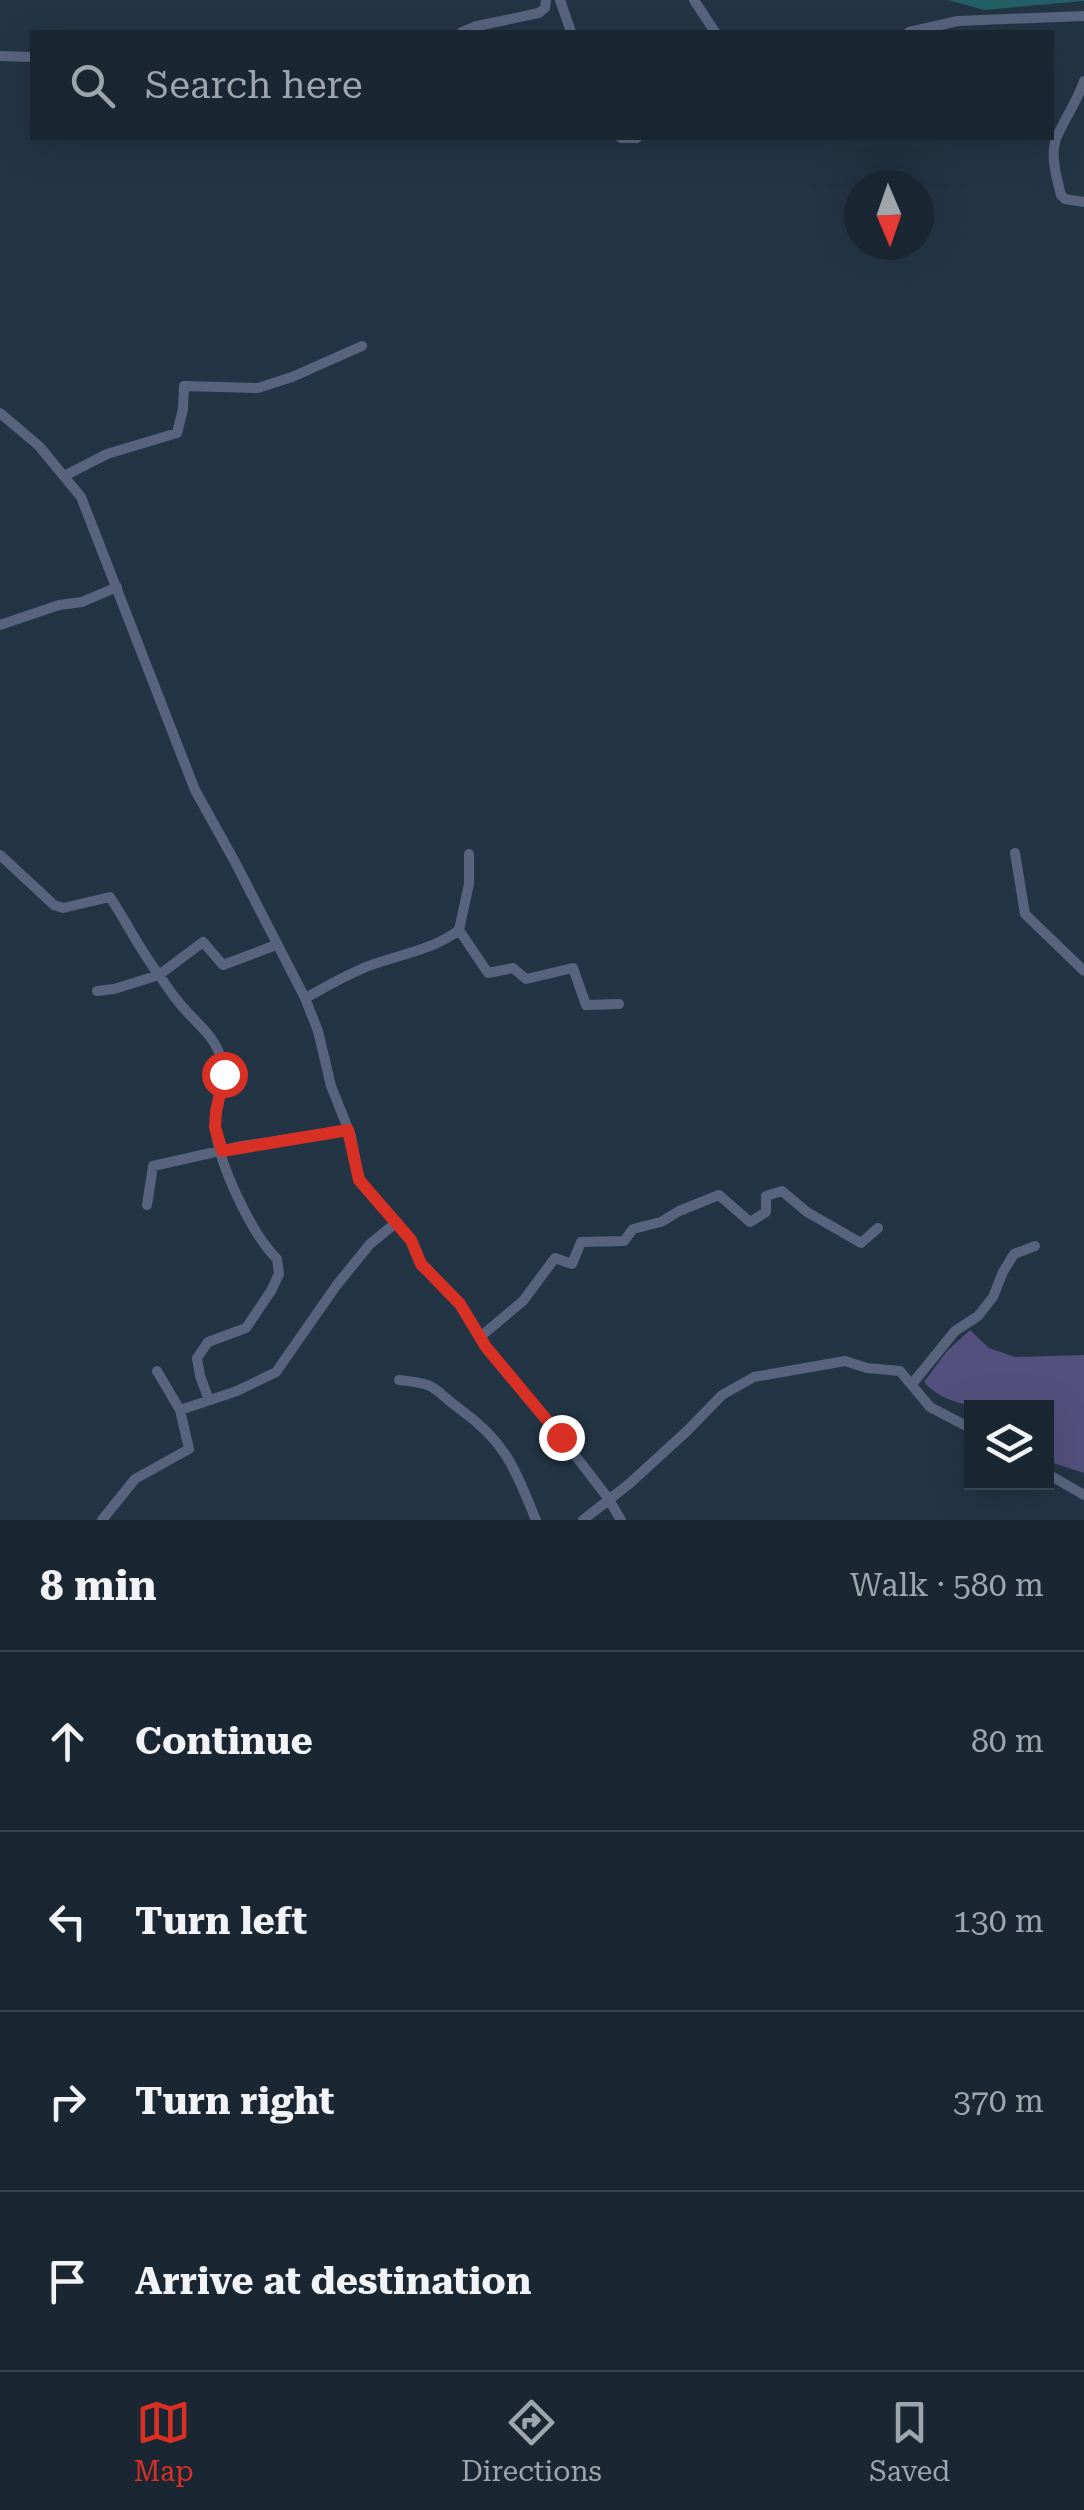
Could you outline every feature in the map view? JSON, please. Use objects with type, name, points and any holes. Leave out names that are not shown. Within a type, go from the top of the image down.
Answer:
[{"type":"street","points":[[467,30],[539,13],[546,0]]},
{"type":"street","points":[[560,0],[570,30]]},
{"type":"street","points":[[694,0],[714,30]]},
{"type":"street","points":[[918,30],[958,21],[1084,16]]},
{"type":"street","points":[[0,56],[30,57]]},
{"type":"street","points":[[1084,80],[1078,100],[1056,138],[1054,155],[1061,196],[1084,202]]},
{"type":"street","points":[[64,476],[107,454],[178,433],[184,386],[258,388],[362,346]]},
{"type":"street","points":[[0,413],[39,446],[81,497],[196,790],[318,1031],[359,1180],[411,1240],[421,1264],[460,1304],[480,1337],[621,1520]]},
{"type":"street","points":[[0,626],[117,588]]},
{"type":"street","points":[[1015,852],[1024,914],[1084,971]]},
{"type":"street","points":[[0,854],[54,905],[63,908],[110,897],[138,947],[177,1001],[209,1033],[221,1058],[224,1074],[215,1127],[250,1223],[277,1258],[279,1274],[246,1328],[208,1342],[197,1358],[209,1400]]},
{"type":"street","points":[[304,998],[374,964],[415,953],[459,930],[470,854]]},
{"type":"street","points":[[459,930],[488,973],[513,968],[526,980],[573,968],[586,1005],[618,1004]]},
{"type":"street","points":[[98,990],[159,975],[202,942],[224,965],[276,946]]},
{"type":"street","points":[[147,1205],[152,1166],[348,1130]]},
{"type":"street","points":[[480,1337],[523,1301],[555,1258],[572,1264],[581,1242],[624,1242],[633,1229],[661,1222],[719,1194],[750,1222],[766,1212],[766,1196],[782,1192],[807,1212],[862,1243],[878,1228]]},
{"type":"street","points":[[180,1410],[276,1372],[336,1286],[370,1244],[397,1222]]},
{"type":"street","points":[[912,1384],[955,1331],[978,1316],[1014,1254],[1035,1246]]},
{"type":"street","points":[[583,1520],[687,1431],[722,1395],[754,1378],[845,1361],[900,1371],[930,1406],[964,1425]]},
{"type":"street","points":[[102,1520],[135,1479],[189,1450],[180,1410],[156,1372]]},
{"type":"street","points":[[398,1380],[425,1382],[437,1388],[488,1431],[512,1462],[536,1520]]},
{"type":"street","points":[[1054,1478],[1084,1495]]},
{"type":"shaded area","points":[[948,0],[1084,0],[1084,1],[984,10]]},
{"type":"shaded area","points":[[970,1330],[989,1348],[1015,1357],[1084,1355],[1084,1473],[1054,1463],[1054,1400],[964,1400],[964,1404],[950,1400],[924,1382],[947,1351]]},
{"type":"route","points":[[224,1074],[215,1127],[222,1151],[348,1130],[359,1180],[411,1240],[421,1264],[460,1304],[486,1347],[561,1437]]}]
